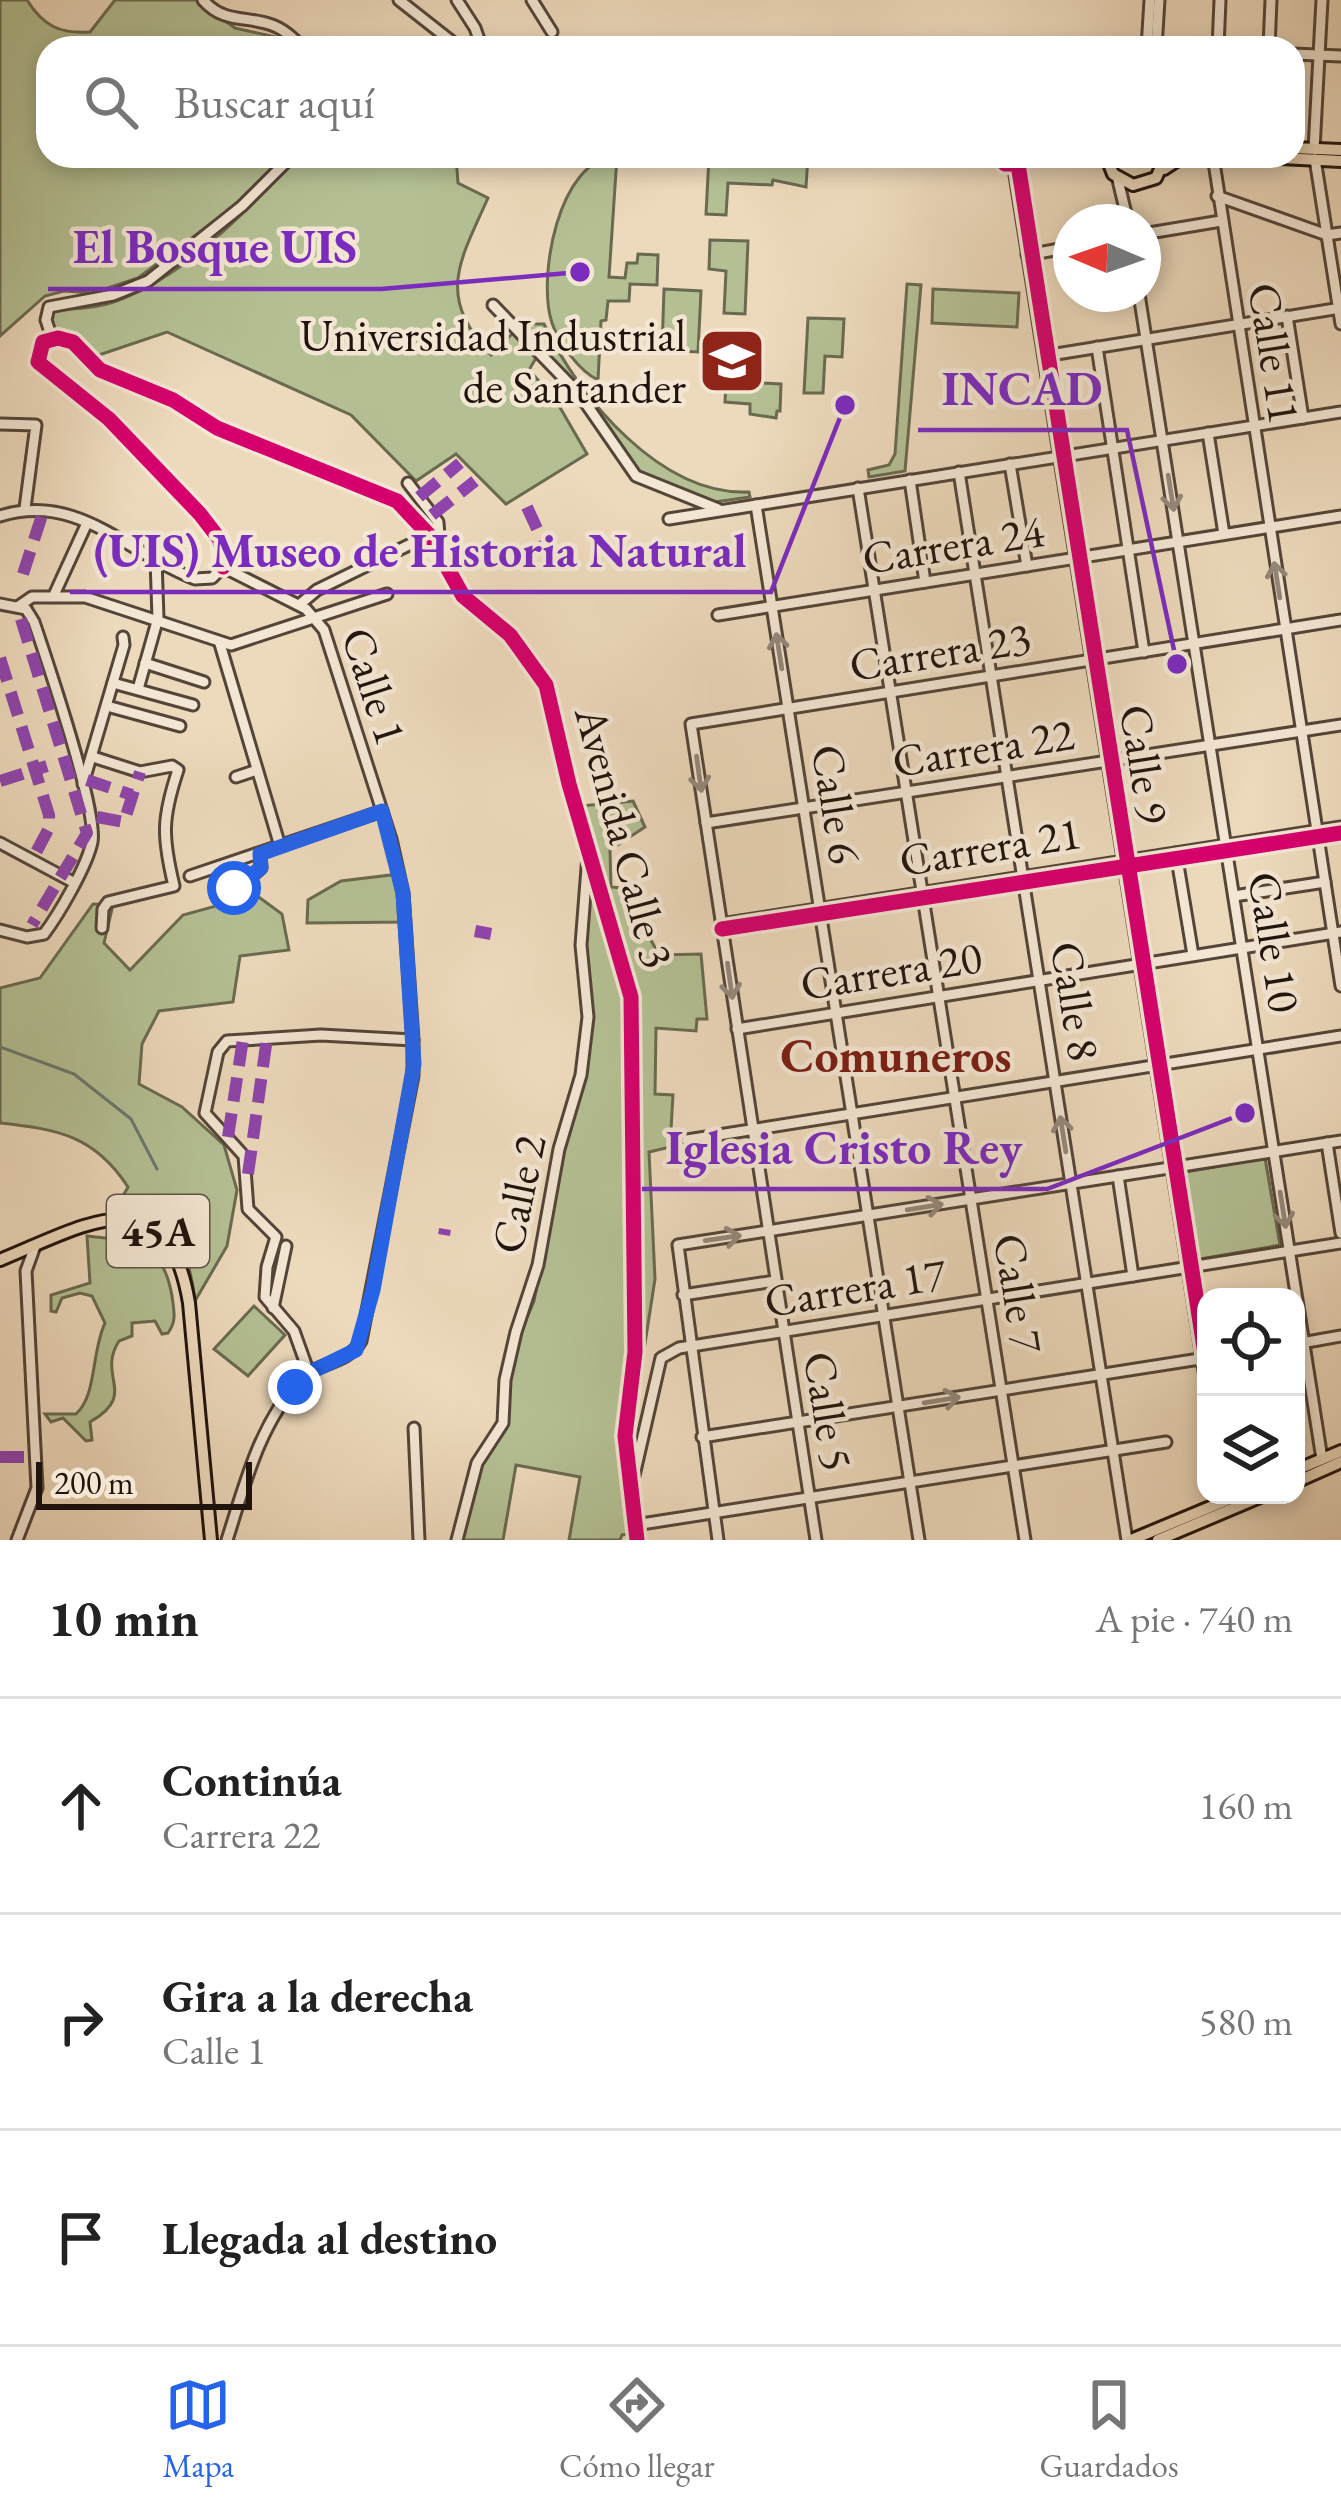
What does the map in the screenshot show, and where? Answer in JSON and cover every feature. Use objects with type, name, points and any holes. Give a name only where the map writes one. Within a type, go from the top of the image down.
[{"type":"main road","points":[[1305,154],[1341,150]]},
{"type":"main road","points":[[1305,151],[1341,161]]},
{"type":"main road","points":[[1108,168],[1118,180],[1141,185],[1166,168]]},
{"type":"main road","name":"45A","points":[[0,1260],[112,1218],[147,1224],[170,1243],[184,1273],[189,1303],[211,1540]]},
{"type":"main road","points":[[1305,1466],[1341,1451]]},
{"type":"main road","points":[[1305,1478],[1341,1462]]},
{"type":"main road","points":[[1129,1540],[1222,1504]]},
{"type":"main road","points":[[1158,1540],[1223,1504]]},
{"type":"street","points":[[203,0],[231,19],[266,23],[289,36]]},
{"type":"street","points":[[399,0],[445,36]]},
{"type":"street","points":[[457,0],[478,36]]},
{"type":"street","points":[[532,0],[552,32]]},
{"type":"street","points":[[1148,36],[1150,0]]},
{"type":"street","points":[[1157,36],[1160,0]]},
{"type":"street","points":[[1218,36],[1220,0]]},
{"type":"street","points":[[1269,36],[1270,0]]},
{"type":"street","points":[[1322,0],[1315,154],[1341,324]]},
{"type":"street","points":[[1305,55],[1341,56]]},
{"type":"street","points":[[0,516],[25,508],[63,512],[195,579],[212,578],[223,567],[220,540],[200,514],[109,419],[38,362],[43,341],[52,338],[46,320],[55,302],[113,295],[148,281],[242,206],[280,168]]},
{"type":"street","name":"Calle 9","points":[[1014,168],[1197,1319]]},
{"type":"street","name":"Calle 11","points":[[1214,168],[1324,882],[1337,933],[1341,986]]},
{"type":"street","points":[[1118,180],[1124,204]]},
{"type":"street","points":[[1217,196],[1327,236],[1341,233]]},
{"type":"street","points":[[1161,231],[1221,221]]},
{"type":"street","points":[[1027,255],[1053,250]]},
{"type":"street","points":[[494,304],[580,395],[640,479],[721,510]]},
{"type":"street","points":[[1044,356],[1340,308]]},
{"type":"street","name":"Calle 10","points":[[1142,312],[1294,1288]]},
{"type":"street","points":[[1287,316],[1304,418]]},
{"type":"street","name":"Avenida Calle 3","points":[[52,338],[73,342],[100,370],[173,400],[217,428],[392,498],[423,526],[464,596],[510,634],[546,685],[631,997],[635,1352],[625,1436],[637,1540]]},
{"type":"street","points":[[1096,347],[1144,652]]},
{"type":"street","points":[[669,519],[1341,412]]},
{"type":"street","points":[[0,424],[36,425],[25,508]]},
{"type":"street","points":[[1208,433],[1224,534]]},
{"type":"street","points":[[1010,464],[1027,566]]},
{"type":"street","name":"Calle 8","points":[[958,472],[1129,1540]]},
{"type":"street","points":[[910,480],[926,582]]},
{"type":"street","points":[[408,484],[437,522],[441,555]]},
{"type":"street","name":"Calle 7","points":[[858,488],[1025,1540]]},
{"type":"street","name":"Calle 6","points":[[756,505],[919,1540]]},
{"type":"street","name":"Carrera 24","points":[[718,615],[1341,516]]},
{"type":"street","points":[[54,595],[87,523]]},
{"type":"street","points":[[299,604],[317,590],[417,542]]},
{"type":"street","points":[[139,715],[145,662],[158,618],[156,559]]},
{"type":"street","name":"Calle 1","points":[[223,567],[299,604],[317,618],[382,811],[403,893],[413,1040],[412,1076],[362,1341],[348,1356],[309,1373],[295,1387],[260,1441],[227,1540]]},
{"type":"street","points":[[18,606],[19,589]]},
{"type":"street","points":[[18,606],[32,596],[85,597],[158,618],[220,644],[235,644],[387,594]]},
{"type":"street","points":[[0,604],[18,606],[34,622],[83,784],[93,834],[89,853],[44,934],[27,937],[0,930]]},
{"type":"street","name":"Carrera 23","points":[[692,724],[1341,620]]},
{"type":"street","points":[[83,784],[123,637]]},
{"type":"street","points":[[220,644],[280,846]]},
{"type":"street","points":[[145,662],[204,682]]},
{"type":"street","points":[[113,683],[193,705]]},
{"type":"street","points":[[107,706],[180,726]]},
{"type":"street","name":"Calle 5","points":[[692,724],[816,1540]]},
{"type":"street","name":"Carrera 22","points":[[706,824],[1341,725]]},
{"type":"street","points":[[93,757],[140,772],[178,768],[163,828],[174,886],[108,902],[102,928]]},
{"type":"street","points":[[236,777],[256,770]]},
{"type":"street","points":[[190,876],[382,811]]},
{"type":"street","name":"Carrera 21","points":[[721,924],[1341,827]]},
{"type":"street","points":[[0,843],[74,882]]},
{"type":"street","name":"Calle 2","points":[[457,1540],[477,1463],[503,1423],[514,1340],[538,1265],[559,1149],[581,1075],[588,1017],[581,945],[589,850]]},
{"type":"street","points":[[1176,853],[1193,955]]},
{"type":"street","points":[[227,898],[261,868],[260,854]]},
{"type":"street","points":[[1234,896],[1324,882]]},
{"type":"street","name":"Carrera 20","points":[[737,1029],[1337,933]]},
{"type":"street","points":[[309,1373],[294,1331],[266,1298],[276,1237],[248,1209],[244,1156],[205,1113],[214,1064],[226,1041],[298,1035],[413,1040]]},
{"type":"street","points":[[687,1140],[1341,1036]]},
{"type":"street","points":[[718,1540],[688,1346],[678,1245],[1341,1141]]},
{"type":"street","points":[[1327,1143],[1341,1233]]},
{"type":"street","points":[[1118,1176],[1133,1276]]},
{"type":"street","name":"Carrera 17","points":[[688,1346],[1341,1243]]},
{"type":"street","points":[[17,1540],[37,1489],[27,1278],[28,1257],[35,1246]]},
{"type":"street","points":[[273,1308],[286,1246]]},
{"type":"street","points":[[0,1260],[19,1265],[27,1278]]},
{"type":"street","points":[[683,1294],[776,1281]]},
{"type":"street","points":[[1305,1342],[1341,1336]]},
{"type":"street","points":[[631,1493],[661,1358],[688,1346]]},
{"type":"street","points":[[702,1437],[1197,1359]]},
{"type":"street","name":"Calle 10","points":[[1305,1369],[1322,1459]]},
{"type":"street","points":[[414,1428],[419,1540]]},
{"type":"street","points":[[634,1525],[1166,1442]]},
{"type":"green space","points":[[0,0],[27,0],[39,16],[61,30],[90,32],[115,0],[197,0],[235,28],[271,36],[36,36],[36,168],[273,168],[227,212],[138,278],[93,293],[64,291],[45,296],[0,336]]},
{"type":"green space","points":[[288,168],[457,168],[458,183],[488,198],[458,279],[463,315],[491,355],[513,333],[536,358],[529,370],[555,399],[587,454],[506,504],[456,454],[416,481],[351,415],[167,332],[93,357],[70,336],[53,332],[49,315],[55,310],[111,303],[145,288],[193,257]]},
{"type":"green space","points":[[590,168],[616,168],[609,277],[625,278],[627,263],[637,263],[638,254],[658,255],[657,285],[630,284],[629,301],[608,301],[606,320],[601,321],[598,380],[565,347],[548,303],[550,251],[567,198]]},
{"type":"green space","points":[[708,168],[807,168],[806,187],[773,180],[772,185],[728,183],[726,215],[706,214]]},
{"type":"green space","points":[[710,240],[748,241],[745,314],[724,313],[726,271],[709,269]]},
{"type":"green space","points":[[907,284],[921,285],[905,471],[869,477],[868,470],[889,465],[895,454]]},
{"type":"green space","points":[[664,289],[701,291],[698,352],[662,350]]},
{"type":"green space","points":[[933,289],[1019,293],[1017,327],[932,323]]},
{"type":"green space","points":[[808,318],[844,319],[842,357],[825,356],[823,393],[804,393]]},
{"type":"green space","points":[[516,324],[544,324],[601,411],[655,460],[685,478],[716,489],[749,492],[750,497],[715,502],[637,473],[586,398]]},
{"type":"green space","points":[[726,381],[781,384],[776,418],[750,414],[750,404],[725,402]]},
{"type":"green space","points":[[633,801],[645,827],[610,850],[611,887],[641,890],[638,916],[659,955],[701,954],[707,1019],[697,1019],[696,1031],[656,1028],[655,1094],[673,1095],[670,1147],[649,1152],[655,1279],[640,1376],[637,998],[580,806]]},
{"type":"green space","points":[[590,865],[621,973],[629,1325],[619,1429],[630,1534],[620,1540],[569,1540],[580,1477],[516,1465],[503,1540],[462,1540],[481,1467],[506,1429],[510,1379],[534,1301],[561,1161],[584,1084],[592,1023],[585,946]]},
{"type":"green space","points":[[399,874],[405,922],[307,923],[308,900],[341,881]]},
{"type":"green space","points":[[256,895],[282,914],[289,950],[240,956],[233,1002],[159,1011],[142,1044],[139,1084],[182,1107],[224,1145],[237,1190],[227,1246],[195,1301],[188,1264],[174,1237],[151,1220],[113,1213],[128,1187],[102,1156],[57,1132],[0,1123],[0,988],[40,978],[93,904],[113,905],[104,943],[130,970],[183,915]]},
{"type":"green space","points":[[1265,1158],[1280,1245],[1195,1260],[1180,1173]]},
{"type":"green space","points":[[87,1236],[133,1243],[154,1254],[167,1278],[174,1316],[168,1333],[162,1334],[155,1321],[132,1323],[132,1336],[119,1341],[112,1365],[115,1394],[104,1412],[90,1422],[92,1440],[86,1441],[63,1418],[51,1422],[45,1414],[76,1414],[91,1385],[105,1323],[92,1296],[80,1293],[62,1298],[56,1312],[51,1311],[51,1295],[90,1283]]},
{"type":"green space","points":[[254,1306],[285,1335],[248,1376],[214,1349]]},
{"type":"waterway","points":[[0,1047],[74,1074],[131,1119],[157,1169]]},
{"type":"marked path","points":[[419,497],[460,463]]},
{"type":"marked path","points":[[432,515],[475,481]]},
{"type":"marked path","points":[[527,507],[543,542]]},
{"type":"marked path","points":[[23,574],[44,509]]},
{"type":"marked path","points":[[21,619],[87,833],[32,925]]},
{"type":"marked path","points":[[0,658],[49,815],[49,828],[32,860]]},
{"type":"marked path","points":[[0,781],[47,766]]},
{"type":"marked path","points":[[97,817],[124,822],[140,772]]},
{"type":"marked path","points":[[87,780],[132,795]]},
{"type":"marked path","points":[[475,931],[491,934]]},
{"type":"marked path","points":[[248,1174],[267,1038]]},
{"type":"marked path","points":[[228,1137],[243,1039]]},
{"type":"marked path","points":[[444,1235],[445,1229]]},
{"type":"marked path","points":[[0,1457],[35,1457]]},
{"type":"cycle path","points":[[1019,168],[1197,1303]]},
{"type":"cycle path","points":[[223,567],[220,540],[200,514],[109,419],[38,362],[43,342],[58,338],[73,342],[100,370],[173,400],[217,428],[397,501],[429,535],[463,596],[510,635],[546,685],[569,784],[631,997],[635,1352],[625,1436],[637,1540]]},
{"type":"cycle path","points":[[722,929],[1341,833]]},
{"type":"place","name":"El Bosque UIS","points":[[580,272]]},
{"type":"place","name":"Universidad Industrial de Santander","points":[[732,361]]},
{"type":"place","name":"(UIS) Museo de Historia Natural","points":[[845,405]]},
{"type":"place","name":"INCAD","points":[[1177,664]]},
{"type":"place","name":"Iglesia Cristo Rey","points":[[1245,1113]]},
{"type":"district","name":"Comuneros","points":[[896,1055]]},
{"type":"route","points":[[234,888],[261,868],[260,854],[382,811],[403,893],[414,1064],[362,1341],[346,1358],[309,1373],[295,1387]]}]
